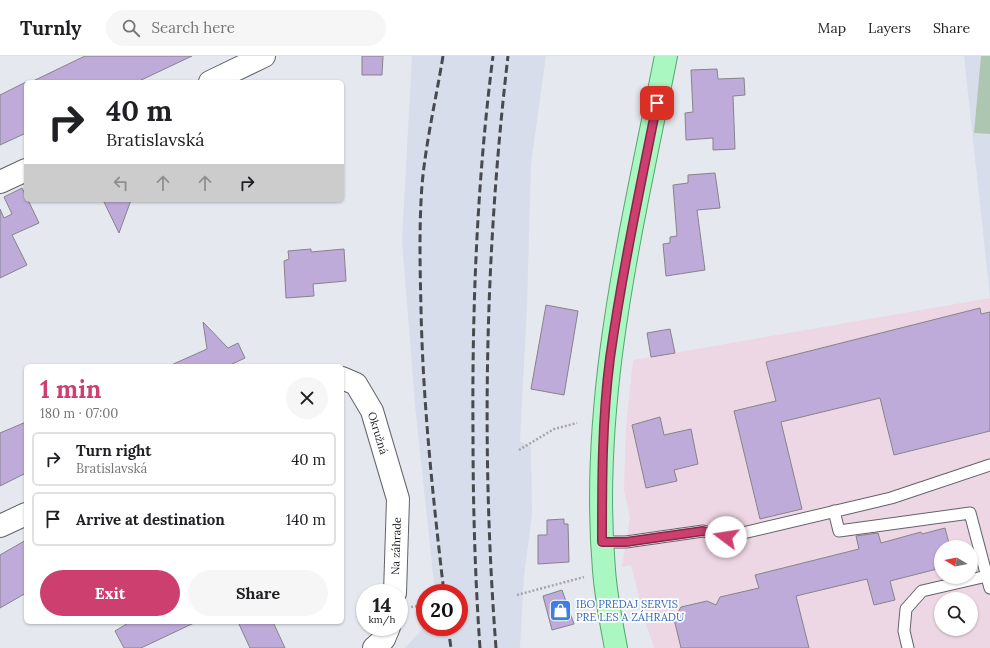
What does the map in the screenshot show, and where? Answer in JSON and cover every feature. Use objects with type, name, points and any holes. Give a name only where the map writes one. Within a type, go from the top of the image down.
[{"type":"main road","points":[[616,648],[604,571],[602,542],[604,429],[610,359],[624,270],[666,56]]},
{"type":"street","points":[[214,80],[264,56]]},
{"type":"street","points":[[0,182],[24,171]]},
{"type":"street","name":"Okružná","points":[[344,379],[356,384],[372,411],[398,499]]},
{"type":"street","name":"Na záhrade","points":[[395,584],[398,499]]},
{"type":"street","points":[[0,526],[24,515]]},
{"type":"street","points":[[374,648],[385,636]]},
{"type":"lane","points":[[602,542],[626,542],[703,531],[726,537],[891,498],[990,465]]},
{"type":"lane","points":[[834,511],[839,531],[970,513],[986,554],[987,576],[990,588]]},
{"type":"lane","points":[[908,648],[904,631],[906,609],[922,591],[987,576]]},
{"type":"path","points":[[519,450],[554,429],[577,424]]},
{"type":"path","points":[[516,595],[604,571]]},
{"type":"shaded area","points":[[412,56],[546,56],[531,164],[527,305],[520,441],[531,447],[532,515],[524,576],[520,648],[405,648],[416,636],[468,636],[468,584],[434,584],[415,405],[402,240]]},
{"type":"shaded area","points":[[964,56],[990,56],[990,298]]},
{"type":"shaded area","points":[[990,298],[990,648],[654,648],[644,618],[631,565],[622,567],[630,518],[624,490],[626,426],[633,360]]},
{"type":"green space","points":[[981,56],[990,56],[990,134],[974,133]]},
{"type":"building","points":[[85,56],[192,56],[141,80],[35,80]]},
{"type":"building","points":[[362,56],[383,56],[382,75],[362,75]]},
{"type":"building","points":[[717,69],[718,79],[744,78],[745,95],[733,96],[735,149],[713,150],[713,138],[686,140],[685,113],[693,112],[691,70]]},
{"type":"building","points":[[24,83],[24,134],[0,145],[0,95]]},
{"type":"building","points":[[715,173],[720,208],[697,210],[705,270],[666,276],[663,244],[670,243],[670,237],[677,236],[673,185],[688,183],[688,175]]},
{"type":"building","points":[[22,188],[24,192],[24,202],[29,202],[39,223],[12,235],[27,265],[0,278],[0,209],[4,218],[12,214],[4,197]]},
{"type":"building","points":[[104,202],[130,202],[119,233]]},
{"type":"building","points":[[311,249],[311,252],[344,249],[346,281],[313,284],[314,296],[286,298],[284,261],[289,259],[288,251]]},
{"type":"building","points":[[546,305],[578,311],[564,395],[531,389]]},
{"type":"building","points":[[980,308],[981,314],[990,312],[990,431],[894,455],[880,398],[781,422],[802,509],[760,519],[734,411],[776,401],[766,362]]},
{"type":"building","points":[[203,322],[228,348],[238,343],[245,358],[232,364],[173,364],[207,349]]},
{"type":"building","points":[[670,329],[675,353],[651,357],[647,333]]},
{"type":"building","points":[[660,417],[664,435],[691,429],[698,464],[674,470],[677,481],[646,488],[632,425]]},
{"type":"building","points":[[24,423],[24,474],[0,486],[0,433]]},
{"type":"building","points":[[564,519],[564,524],[568,524],[569,562],[538,564],[538,535],[547,535],[547,520]]},
{"type":"building","points":[[945,528],[948,540],[934,540],[934,570],[890,581],[895,600],[874,605],[867,579],[796,596],[809,648],[681,648],[674,619],[681,607],[707,601],[716,605],[720,597],[759,588],[755,575],[859,549],[856,536],[878,533],[881,543],[921,532],[922,534]]},
{"type":"building","points":[[24,541],[24,594],[0,608],[0,555]]},
{"type":"building","points":[[562,590],[574,624],[552,630],[543,596]]},
{"type":"building","points":[[127,624],[192,624],[141,648],[124,648],[115,631]]},
{"type":"building","points":[[239,624],[274,624],[285,648],[250,648]]},
{"type":"railway","points":[[443,56],[422,185],[420,247],[422,345],[426,416],[443,584]]},
{"type":"railway","points":[[480,648],[474,514],[473,339],[479,197],[493,56]]},
{"type":"railway","points":[[496,648],[488,500],[488,352],[494,204],[508,56]]},
{"type":"railway","points":[[449,636],[451,648]]},
{"type":"place","name":"IBO PREDAJ SERVIS PRE LES A ZÁHRADU","points":[[561,610]]},
{"type":"route","points":[[657,103],[624,270],[610,359],[604,429],[602,542],[626,542],[703,531],[726,537]]}]
